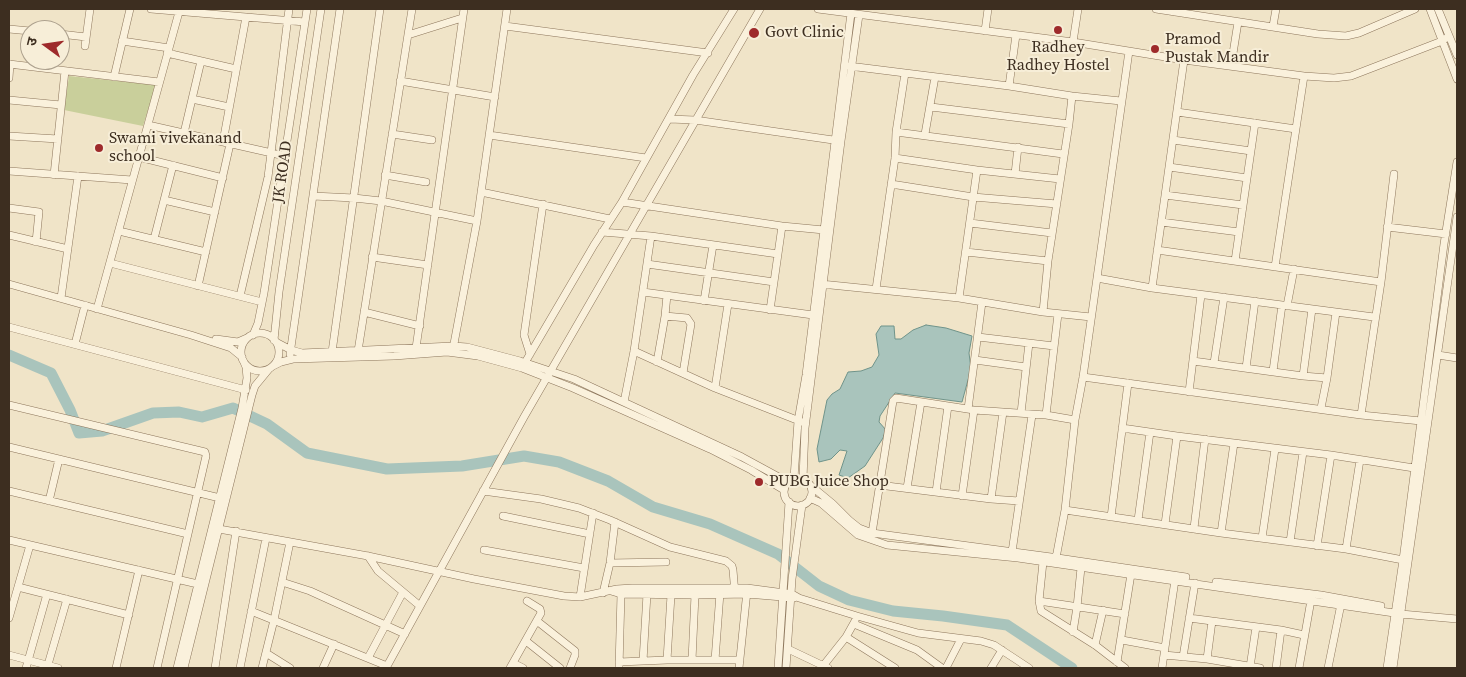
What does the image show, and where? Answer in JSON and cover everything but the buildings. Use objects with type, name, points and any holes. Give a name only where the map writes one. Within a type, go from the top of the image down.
[{"type":"street","points":[[86,46],[90,9]]},
{"type":"street","points":[[114,77],[130,9]]},
{"type":"street","points":[[151,9],[179,12],[219,12],[246,17],[305,22]]},
{"type":"street","points":[[240,296],[268,177],[289,9]]},
{"type":"street","name":"JK ROAD","points":[[251,336],[258,324],[262,302],[307,9]]},
{"type":"street","name":"JK ROAD","points":[[275,341],[279,292],[321,9]]},
{"type":"street","points":[[290,360],[340,9]]},
{"type":"street","points":[[332,352],[380,9]]},
{"type":"street","points":[[358,351],[412,9]]},
{"type":"street","points":[[416,348],[464,9]]},
{"type":"street","points":[[453,349],[477,221],[507,9]]},
{"type":"street","points":[[523,365],[602,232],[622,202],[693,75],[734,9]]},
{"type":"street","points":[[251,611],[386,667],[546,377],[552,371],[628,235],[760,9]]},
{"type":"street","points":[[818,9],[1072,42],[1184,60],[1304,76],[1343,78],[1442,41],[1450,36]]},
{"type":"street","points":[[985,31],[988,9]]},
{"type":"street","points":[[1072,42],[1078,9]]},
{"type":"street","points":[[1156,9],[1200,12],[1238,22],[1318,34],[1346,36],[1359,33],[1402,12],[1415,9]]},
{"type":"street","points":[[1273,26],[1276,9]]},
{"type":"street","points":[[1430,9],[1457,78]]},
{"type":"street","points":[[1438,9],[1457,55]]},
{"type":"street","points":[[97,308],[179,12]]},
{"type":"street","points":[[849,66],[851,13]]},
{"type":"street","points":[[803,479],[802,422],[813,315],[820,284],[824,230],[849,66],[859,15]]},
{"type":"street","points":[[198,286],[223,178],[229,107],[246,17]]},
{"type":"street","points":[[408,35],[462,18]]},
{"type":"street","points":[[1231,66],[1238,22]]},
{"type":"street","points":[[504,26],[708,53]]},
{"type":"street","points":[[70,35],[86,37]]},
{"type":"street","points":[[1009,86],[1016,35]]},
{"type":"street","points":[[122,41],[168,50],[201,61],[236,69]]},
{"type":"street","points":[[1056,558],[1129,51]]},
{"type":"street","points":[[1152,288],[1184,60]]},
{"type":"street","points":[[184,133],[201,61]]},
{"type":"street","points":[[9,78],[10,64]]},
{"type":"street","points":[[849,66],[1121,101]]},
{"type":"street","points":[[62,70],[160,82]]},
{"type":"street","points":[[54,175],[65,71]]},
{"type":"street","points":[[876,289],[905,73]]},
{"type":"street","points":[[1275,267],[1304,76]]},
{"type":"street","points":[[925,134],[935,77]]},
{"type":"street","points":[[400,82],[495,98]]},
{"type":"street","points":[[1043,312],[1048,261],[1072,96]]},
{"type":"street","points":[[192,98],[229,107]]},
{"type":"street","points":[[9,100],[61,105]]},
{"type":"street","points":[[931,107],[1069,124]]},
{"type":"street","points":[[1177,112],[1296,129]]},
{"type":"street","points":[[669,119],[695,120],[838,141]]},
{"type":"street","points":[[1235,261],[1255,123]]},
{"type":"street","points":[[148,125],[284,156]]},
{"type":"street","points":[[896,132],[925,134],[1063,154]]},
{"type":"street","points":[[392,134],[432,140]]},
{"type":"street","points":[[489,135],[646,158]]},
{"type":"street","points":[[9,136],[58,139]]},
{"type":"street","points":[[1173,140],[1251,151]]},
{"type":"street","points":[[802,505],[790,502],[785,497],[784,490],[791,480],[802,422],[838,141]]},
{"type":"street","points":[[1015,174],[1018,148]]},
{"type":"street","points":[[139,157],[223,178]]},
{"type":"street","points":[[895,158],[977,170],[1060,179]]},
{"type":"street","points":[[1393,668],[1414,468],[1457,162]]},
{"type":"street","points":[[154,239],[173,165]]},
{"type":"street","points":[[1169,167],[1247,178]]},
{"type":"street","points":[[959,298],[977,170]]},
{"type":"street","points":[[9,171],[132,180]]},
{"type":"street","points":[[1361,415],[1394,174]]},
{"type":"street","points":[[385,175],[426,182]]},
{"type":"street","points":[[61,298],[78,176]]},
{"type":"street","points":[[891,184],[973,197],[1057,204]]},
{"type":"street","points":[[481,192],[610,219]]},
{"type":"street","points":[[1165,195],[1243,205]]},
{"type":"street","points":[[314,196],[354,198],[381,202],[477,221]]},
{"type":"street","points":[[164,200],[215,212]]},
{"type":"street","points":[[622,202],[782,226],[824,230]]},
{"type":"street","points":[[530,354],[524,335],[544,204]]},
{"type":"street","points":[[9,208],[39,212],[36,242]]},
{"type":"street","points":[[1387,668],[1399,611],[1457,217]]},
{"type":"street","points":[[1161,222],[1239,232]]},
{"type":"street","points":[[970,223],[1052,233]]},
{"type":"street","points":[[770,310],[782,226]]},
{"type":"street","points":[[1387,227],[1446,234]]},
{"type":"street","points":[[119,231],[206,252]]},
{"type":"street","points":[[602,232],[651,236],[778,254]]},
{"type":"street","points":[[9,235],[68,249]]},
{"type":"street","points":[[624,402],[634,351],[651,236]]},
{"type":"street","points":[[704,301],[713,245]]},
{"type":"street","points":[[1157,250],[1380,282]]},
{"type":"street","points":[[966,252],[1048,261]]},
{"type":"street","points":[[372,257],[428,265]]},
{"type":"street","points":[[110,263],[262,302]]},
{"type":"street","points":[[647,264],[774,282]]},
{"type":"street","points":[[1273,372],[1294,269]]},
{"type":"street","points":[[1097,278],[1152,288],[1374,317]]},
{"type":"street","points":[[9,284],[231,348],[251,369],[263,371],[281,362],[290,360],[453,349]]},
{"type":"street","points":[[820,284],[959,298],[1043,312],[1091,317]]},
{"type":"street","points":[[643,292],[813,315]]},
{"type":"street","points":[[1189,392],[1201,294]]},
{"type":"street","points":[[657,362],[665,316],[666,295]]},
{"type":"street","points":[[1214,363],[1224,297]]},
{"type":"street","points":[[1246,368],[1255,301]]},
{"type":"street","points":[[962,496],[982,302]]},
{"type":"street","points":[[716,388],[728,304]]},
{"type":"street","points":[[75,344],[85,305]]},
{"type":"street","points":[[1303,376],[1312,309]]},
{"type":"street","points":[[364,312],[420,326]]},
{"type":"street","points":[[1321,408],[1328,378],[1336,312]]},
{"type":"street","points":[[1046,415],[1058,314]]},
{"type":"street","points":[[665,316],[687,318],[691,324],[683,373]]},
{"type":"street","points":[[9,327],[246,390]]},
{"type":"street","points":[[191,335],[232,342],[242,341],[251,336],[262,334],[291,350],[302,353],[416,348],[453,349],[552,371],[624,402],[791,480],[803,479],[859,528],[872,533],[1321,595],[1418,615],[1457,619]]},
{"type":"street","points":[[246,409],[247,372],[242,359],[242,346],[251,336]]},
{"type":"street","points":[[978,336],[1054,346]]},
{"type":"street","points":[[177,668],[219,528],[246,409],[255,386],[278,357],[279,352],[275,341]]},
{"type":"street","points":[[1021,413],[1030,343]]},
{"type":"street","points":[[634,351],[716,388],[802,422]]},
{"type":"street","points":[[1438,355],[1457,358]]},
{"type":"street","points":[[975,360],[1026,367]]},
{"type":"street","points":[[1193,361],[1328,378]]},
{"type":"street","points":[[523,365],[710,450],[751,470],[784,490]]},
{"type":"street","points":[[1083,377],[1321,408],[1361,415],[1422,420]]},
{"type":"street","points":[[1111,517],[1128,383]]},
{"type":"street","points":[[872,533],[893,401],[899,398],[971,410],[1046,415],[1075,420]]},
{"type":"street","points":[[907,488],[920,402]]},
{"type":"street","points":[[9,406],[205,452],[206,456],[198,493],[157,668]]},
{"type":"street","points":[[936,492],[948,406]]},
{"type":"street","points":[[991,499],[1004,412]]},
{"type":"street","points":[[1012,552],[1032,415]]},
{"type":"street","points":[[1122,428],[1331,455],[1414,468]]},
{"type":"street","points":[[1138,520],[1150,432]]},
{"type":"street","points":[[1165,524],[1177,436]]},
{"type":"street","points":[[1194,528],[1205,439]]},
{"type":"street","points":[[1221,533],[1234,443]]},
{"type":"street","points":[[9,447],[220,498]]},
{"type":"street","points":[[1262,538],[1275,449]]},
{"type":"street","points":[[1290,542],[1303,452]]},
{"type":"street","points":[[1317,546],[1331,455]]},
{"type":"street","points":[[49,501],[59,459]]},
{"type":"street","points":[[1346,549],[1360,460]]},
{"type":"street","points":[[184,668],[220,498],[230,474]]},
{"type":"street","points":[[778,668],[783,595],[788,579],[802,505],[812,494],[810,485]]},
{"type":"street","points":[[879,485],[962,496],[1019,501]]},
{"type":"street","points":[[485,488],[579,508],[616,522],[670,547],[726,561],[732,566],[735,591]]},
{"type":"street","points":[[9,491],[188,534]]},
{"type":"street","points":[[810,498],[821,503],[858,535],[887,545],[977,553],[1399,611]]},
{"type":"street","points":[[786,668],[794,597],[788,579],[790,502]]},
{"type":"street","points":[[1064,510],[1346,549],[1403,560]]},
{"type":"street","points":[[580,597],[593,513]]},
{"type":"street","points":[[503,516],[590,534]]},
{"type":"street","points":[[607,592],[616,522]]},
{"type":"street","points":[[219,528],[513,586],[580,597],[617,589],[632,588],[747,591],[783,595],[918,633],[981,640],[994,645],[1029,668]]},
{"type":"street","points":[[215,668],[236,531]]},
{"type":"street","points":[[240,668],[266,538]]},
{"type":"street","points":[[9,540],[202,585]]},
{"type":"street","points":[[262,668],[290,542]]},
{"type":"street","points":[[9,618],[30,545]]},
{"type":"street","points":[[484,550],[584,568]]},
{"type":"street","points":[[368,556],[378,571],[420,606]]},
{"type":"street","points":[[610,563],[666,562]]},
{"type":"street","points":[[1043,562],[1039,601],[1042,611],[1095,645],[1125,668]]},
{"type":"street","points":[[1073,632],[1080,568]]},
{"type":"street","points":[[116,668],[139,570]]},
{"type":"street","points":[[1117,662],[1131,574]]},
{"type":"street","points":[[1162,668],[1176,580]]},
{"type":"street","points":[[282,582],[310,591],[405,634]]},
{"type":"street","points":[[1183,657],[1195,583]]},
{"type":"street","points":[[18,587],[129,615]]},
{"type":"street","points":[[607,592],[621,594],[695,595],[735,591]]},
{"type":"street","points":[[621,594],[619,665],[667,660],[715,660],[740,664],[747,591]]},
{"type":"street","points":[[368,658],[403,592]]},
{"type":"street","points":[[715,660],[720,593]]},
{"type":"street","points":[[26,668],[47,594]]},
{"type":"street","points":[[643,661],[647,594]]},
{"type":"street","points":[[667,660],[672,595]]},
{"type":"street","points":[[692,660],[695,595]]},
{"type":"street","points":[[48,667],[67,599]]},
{"type":"street","points":[[1299,668],[1312,600]]},
{"type":"street","points":[[523,668],[512,666],[542,611],[526,601]]},
{"type":"street","points":[[1039,601],[1125,614]]},
{"type":"street","points":[[1328,668],[1341,604]]},
{"type":"street","points":[[1095,645],[1103,610]]},
{"type":"street","points":[[788,649],[826,667],[854,624],[857,616]]},
{"type":"street","points":[[1189,618],[1281,630],[1304,635]]},
{"type":"street","points":[[1207,659],[1212,621]]},
{"type":"street","points":[[537,622],[575,651],[570,668]]},
{"type":"street","points":[[854,624],[917,650],[944,668],[961,639]]},
{"type":"street","points":[[1250,667],[1256,627]]},
{"type":"street","points":[[1276,668],[1281,630]]},
{"type":"street","points":[[846,637],[895,668]]},
{"type":"street","points":[[1122,640],[1183,657],[1207,659],[1230,666],[1260,668]]},
{"type":"street","points":[[526,641],[560,668]]},
{"type":"street","points":[[323,668],[334,644]]},
{"type":"street","points":[[991,668],[1002,650]]},
{"type":"street","points":[[266,652],[290,668]]},
{"type":"street","points":[[9,655],[48,667],[58,668]]},
{"type":"green space","points":[[69,76],[156,85],[143,126],[64,110]]},
{"type":"water","points":[[926,325],[946,328],[972,336],[969,353],[971,369],[962,402],[895,393],[880,416],[879,422],[886,430],[883,438],[865,466],[848,478],[839,475],[847,451],[840,450],[831,459],[819,462],[817,449],[827,400],[840,389],[848,372],[861,371],[872,367],[879,355],[876,334],[881,326],[894,326],[895,339],[901,339],[913,330]]},
{"type":"waterway","points":[[9,355],[51,373],[70,410],[79,433],[102,431],[153,413],[179,412],[202,417],[233,408],[267,424],[307,453],[387,469],[462,466],[524,456],[559,462],[608,481],[653,507],[710,524],[778,554],[819,586],[849,600],[893,611],[1007,625],[1072,668]]},
{"type":"place","name":"Radhey Radhey Hostel","points":[[1058,30]]},
{"type":"place","name":"Govt Clinic","points":[[754,33]]},
{"type":"place","name":"Pramod Pustak Mandir","points":[[1155,49]]},
{"type":"place","name":"Swami vivekanand school","points":[[99,148]]},
{"type":"place","name":"PUBG Juice Shop","points":[[759,482]]}]
